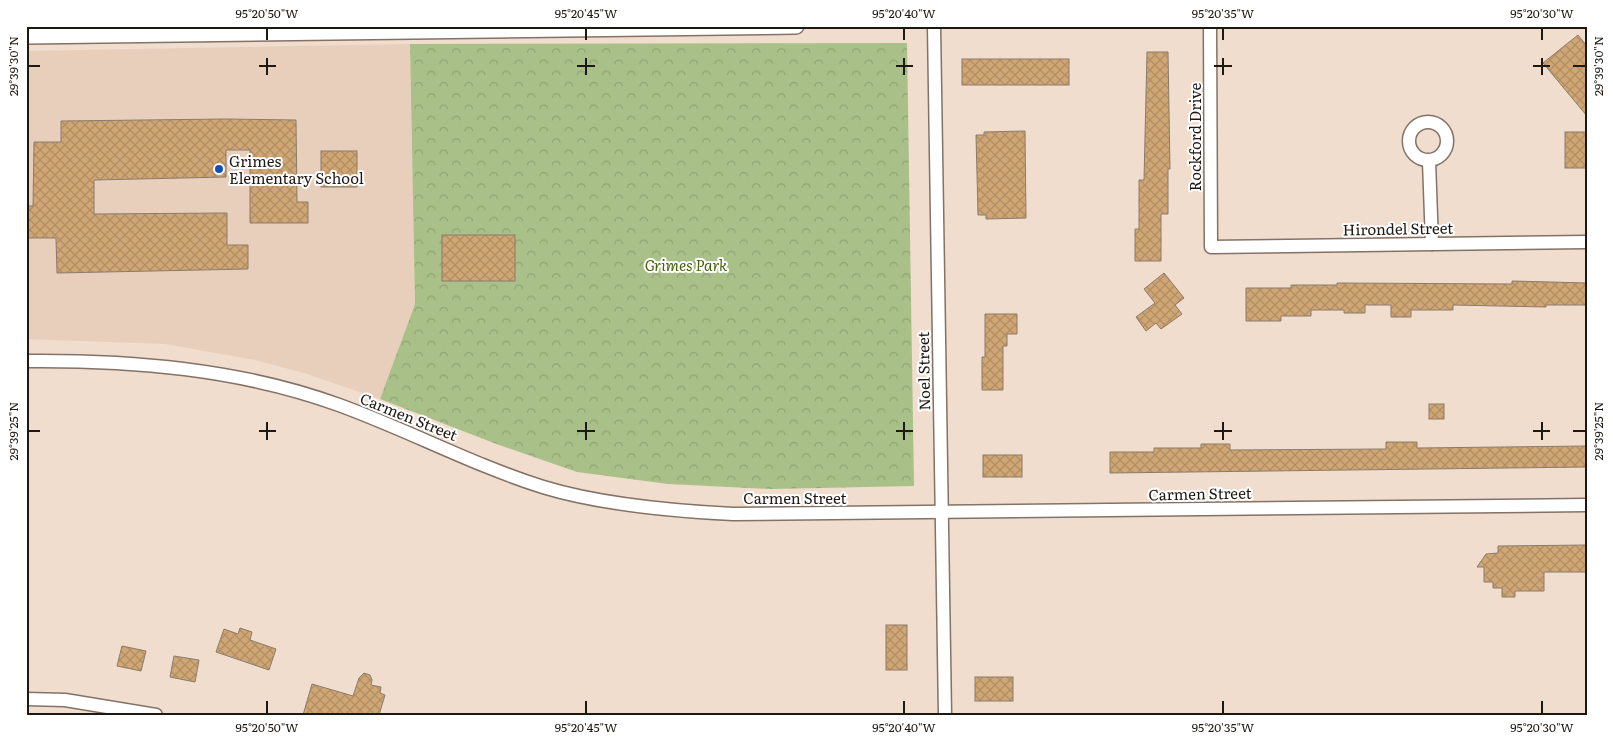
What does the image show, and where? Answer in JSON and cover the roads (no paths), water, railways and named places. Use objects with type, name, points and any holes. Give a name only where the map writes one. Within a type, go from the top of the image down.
[{"type":"street","points":[[26,36],[157,30],[796,26]]},
{"type":"street","name":"Noel Street","points":[[934,26],[945,715]]},
{"type":"street","name":"Rockford Drive","points":[[1210,26],[1210,247]]},
{"type":"street","points":[[1429,161],[1432,244]]},
{"type":"street","name":"Hirondel Street","points":[[1210,247],[1587,242]]},
{"type":"street","name":"Carmen Street","points":[[26,361],[181,368],[284,388],[339,405],[544,487],[675,512],[734,514],[1587,505]]},
{"type":"street","points":[[26,699],[65,700],[156,715]]},
{"type":"place","name":"Grimes Elementary School","points":[[219,169]]},
{"type":"park label","name":"Grimes Park","points":[[686,264]]}]
